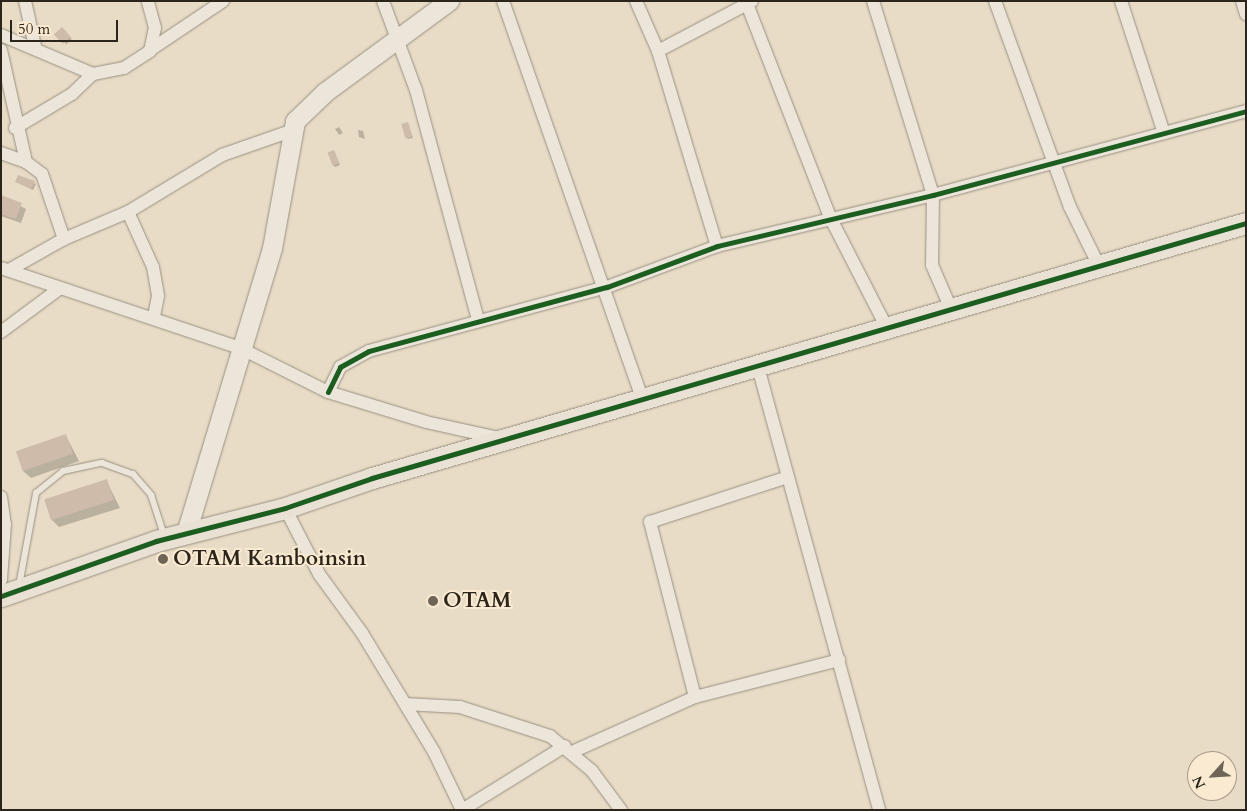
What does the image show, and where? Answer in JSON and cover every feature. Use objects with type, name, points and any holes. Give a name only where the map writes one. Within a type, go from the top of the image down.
[{"type":"main road","points":[[7,588],[165,539],[285,508],[643,400],[1246,223]]},
{"type":"street","points":[[25,1],[35,46]]},
{"type":"street","points":[[148,1],[155,28],[150,51]]},
{"type":"street","points":[[15,128],[72,94],[93,74],[124,68],[223,1]]},
{"type":"street","points":[[383,1],[395,38],[416,90],[478,319]]},
{"type":"street","points":[[186,533],[240,348],[272,248],[291,131],[307,107],[395,38],[449,1]]},
{"type":"street","points":[[503,1],[607,287],[643,400]]},
{"type":"street","points":[[636,1],[658,51],[717,246]]},
{"type":"street","points":[[873,1],[933,194],[932,265],[951,309]]},
{"type":"street","points":[[995,1],[1054,163],[1099,266]]},
{"type":"street","points":[[1121,1],[1164,133]]},
{"type":"street","points":[[1242,1],[1246,14]]},
{"type":"street","points":[[658,51],[750,3],[831,219],[886,328]]},
{"type":"street","points":[[1,35],[35,46],[93,74]]},
{"type":"street","points":[[1,50],[15,128],[26,162]]},
{"type":"street","points":[[328,392],[340,367],[369,351],[478,319],[607,287],[717,246],[933,194],[1246,111]]},
{"type":"street","points":[[5,269],[64,239],[128,212],[222,156],[291,131]]},
{"type":"street","points":[[1,153],[26,162],[42,174],[64,239]]},
{"type":"street","points":[[128,212],[153,267],[158,296],[154,316]]},
{"type":"street","points":[[5,269],[59,289],[154,316],[240,348],[328,392],[426,422],[510,440]]},
{"type":"street","points":[[1,332],[59,289]]},
{"type":"street","points":[[758,367],[879,810]]},
{"type":"street","points":[[695,697],[650,522],[788,477]]},
{"type":"street","points":[[1,497],[6,524],[7,588]]},
{"type":"street","points":[[285,508],[319,574],[362,633],[405,704],[462,810],[568,749],[695,697],[839,660]]},
{"type":"street","points":[[405,704],[460,707],[514,723],[568,749],[621,810]]},
{"type":"lane","points":[[7,588],[36,493],[63,471],[102,463],[134,474],[151,495],[165,539]]},
{"type":"building","points":[[62,27],[71,37],[63,44],[54,34]]},
{"type":"building","points":[[408,122],[412,136],[405,138],[401,124]]},
{"type":"building","points":[[334,150],[339,163],[332,166],[327,153]]},
{"type":"building","points":[[18,175],[35,181],[31,189],[15,182]]},
{"type":"building","points":[[1,195],[22,203],[16,219],[1,214]]},
{"type":"building","points":[[66,434],[73,454],[23,471],[16,451]]},
{"type":"building","points":[[107,479],[114,500],[51,520],[44,499]]},
{"type":"cycle path","points":[[328,392],[340,367],[369,351],[607,287],[717,246],[933,195],[1246,111]]},
{"type":"cycle path","points":[[1,596],[156,541],[285,508],[372,478],[1246,223]]},
{"type":"place","name":"OTAM Kamboinsin","points":[[163,559]]},
{"type":"place","name":"OTAM","points":[[433,601]]}]
